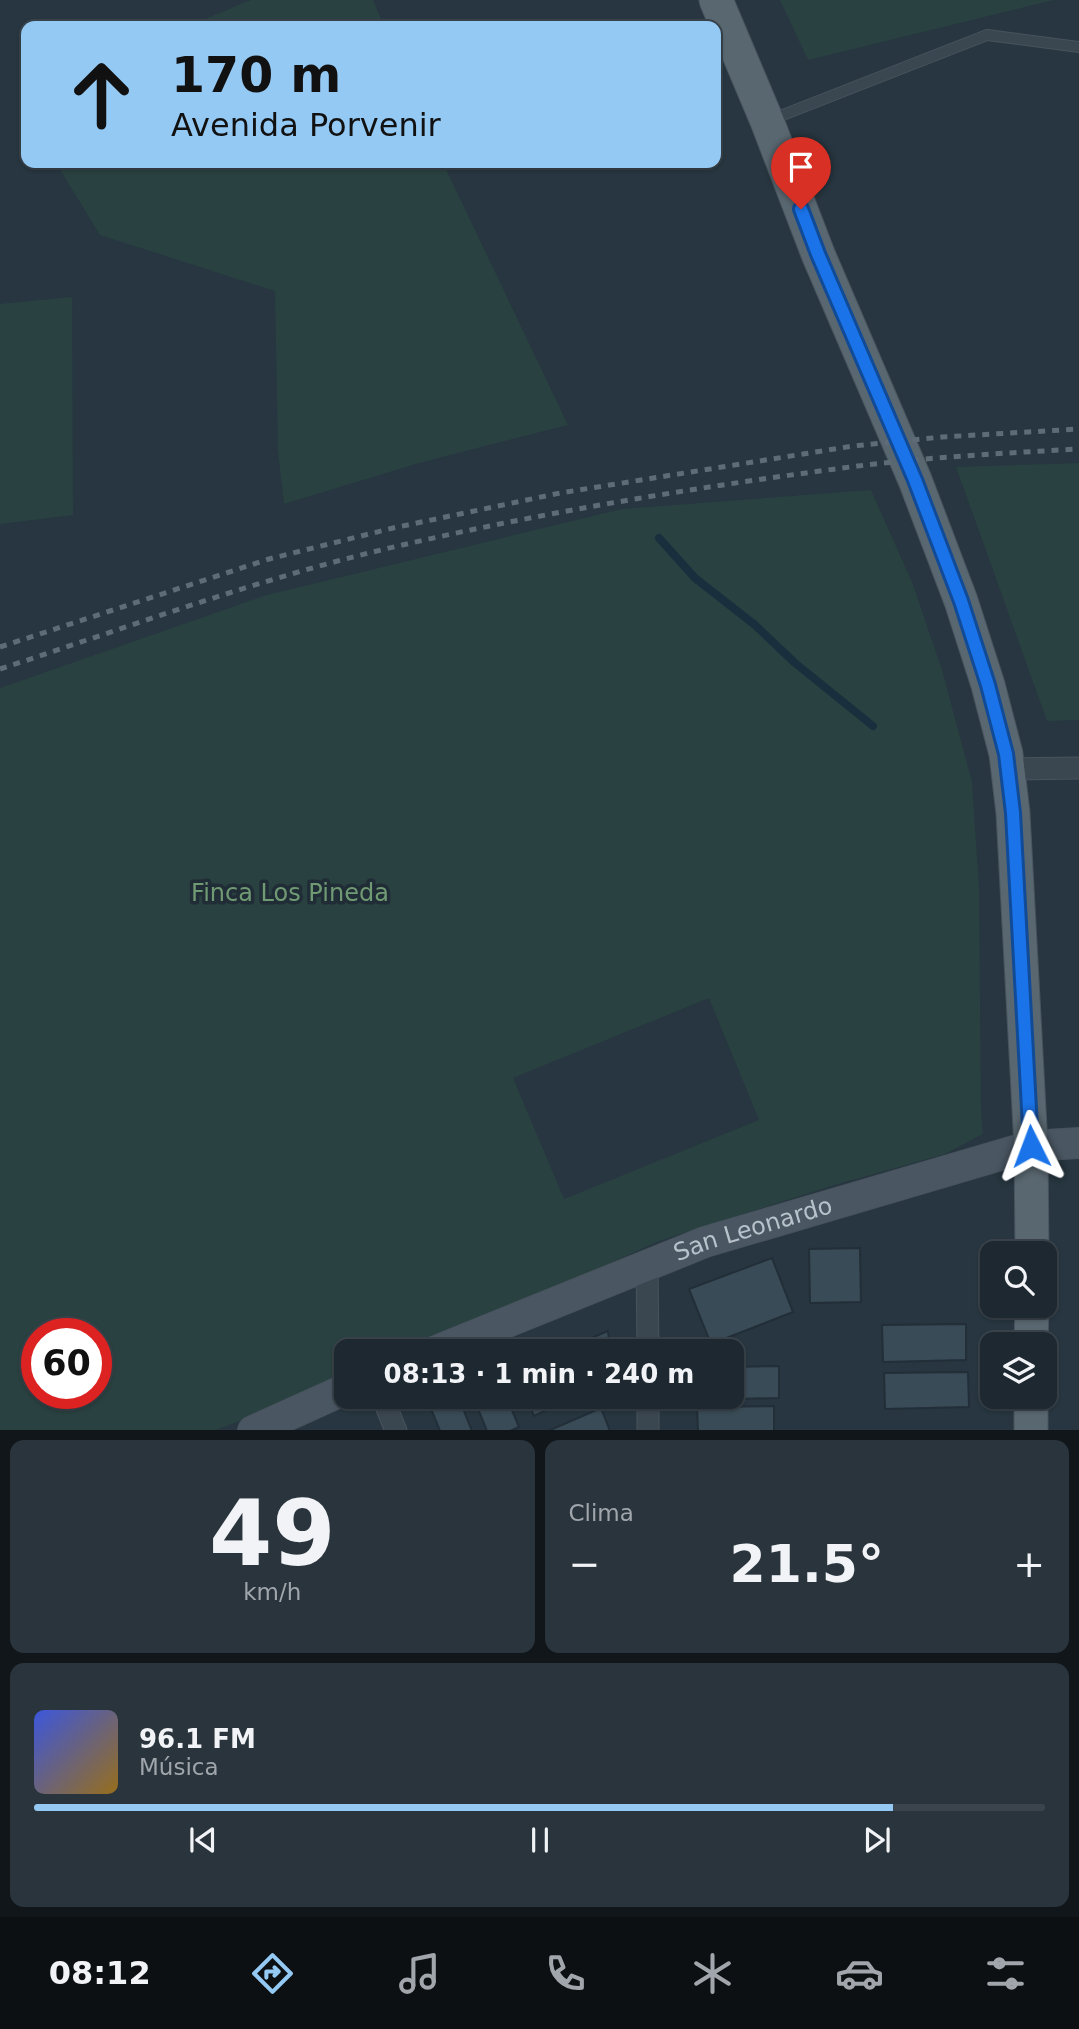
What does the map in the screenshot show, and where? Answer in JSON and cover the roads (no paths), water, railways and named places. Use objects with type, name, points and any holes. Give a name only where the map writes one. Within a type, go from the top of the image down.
[{"type":"main road","points":[[716,0],[767,121],[818,254],[915,480],[961,601],[988,685],[1006,754],[1013,813],[1031,1146],[1032,1241]]},
{"type":"main road","points":[[1031,1409],[1031,1430]]},
{"type":"street","points":[[1007,769],[1079,768]]},
{"type":"street","name":"San Leonardo","points":[[465,1339],[705,1242],[1031,1146],[1079,1143]]},
{"type":"street","points":[[647,1265],[648,1339]]},
{"type":"street","points":[[253,1430],[334,1394]]},
{"type":"street","points":[[387,1409],[396,1430]]},
{"type":"street","points":[[648,1409],[648,1430]]},
{"type":"lane","points":[[767,121],[987,35],[1079,47]]},
{"type":"waterway","points":[[659,538],[695,578],[755,625],[795,663],[873,726]]},
{"type":"railway","points":[[0,647],[269,559],[393,528],[560,493],[853,446],[942,437],[1079,429]]},
{"type":"railway","points":[[0,669],[297,572],[398,546],[512,522],[685,491],[858,466],[1079,449]]},
{"type":"park label","name":"Finca Los Pineda","points":[[290,893]]}]
